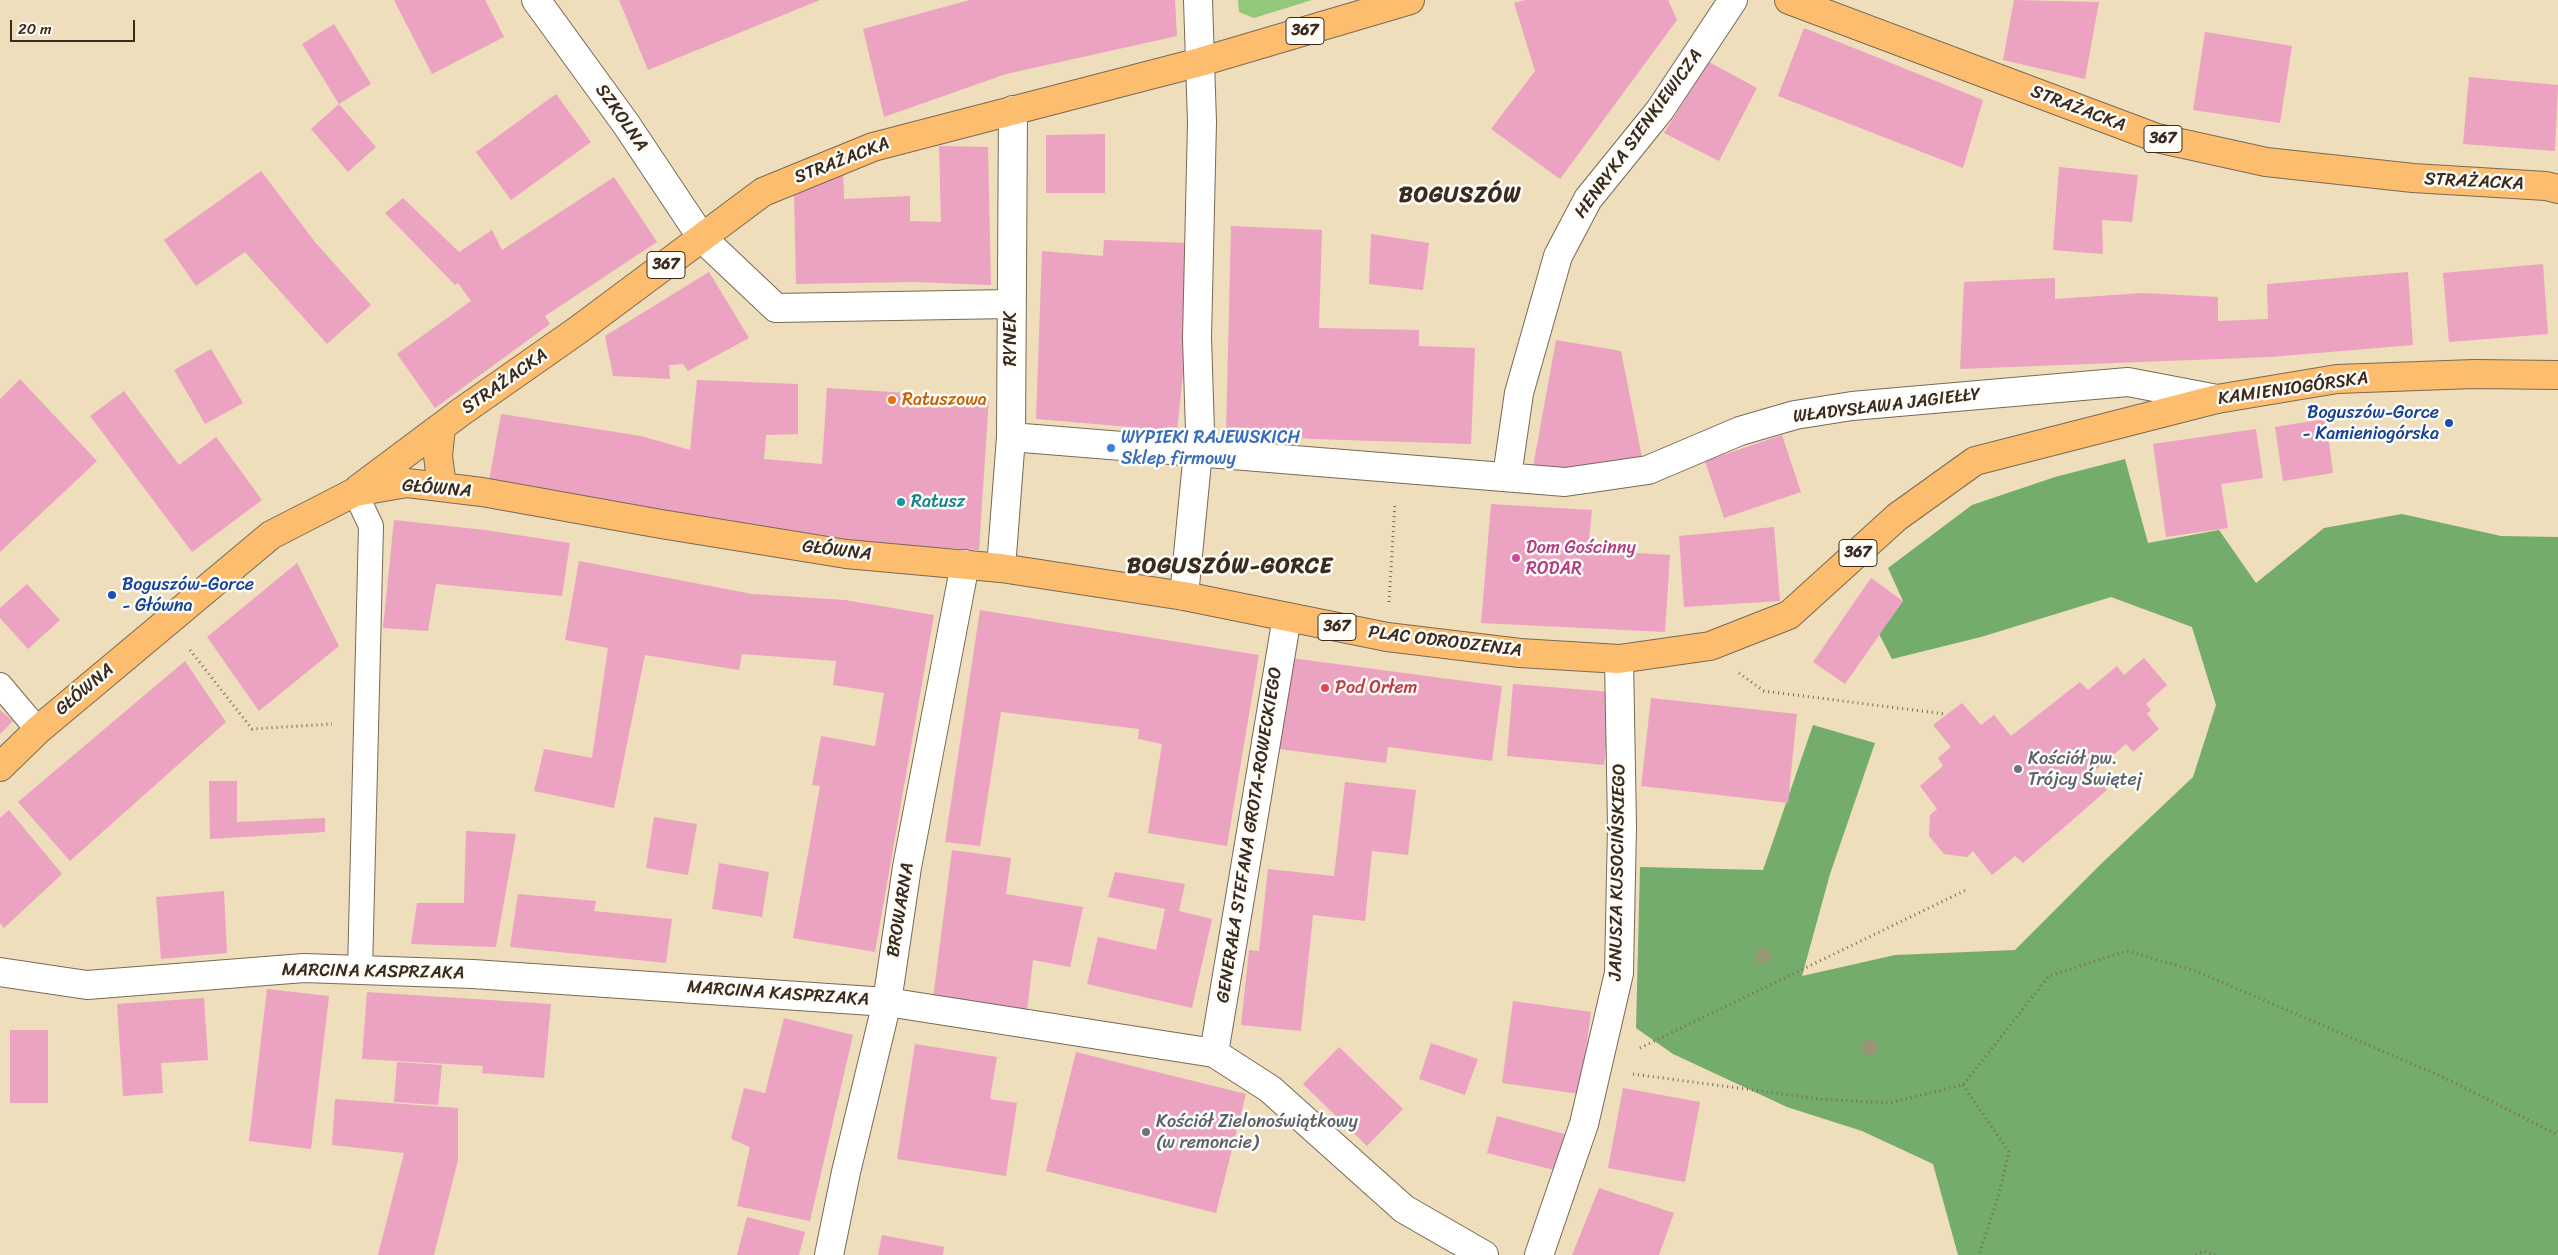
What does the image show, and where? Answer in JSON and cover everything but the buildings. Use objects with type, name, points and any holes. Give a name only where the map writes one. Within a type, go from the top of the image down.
[{"type":"main road","name":"STRAŻACKA","points":[[355,492],[762,192],[873,147],[1200,62],[1410,0]]},
{"type":"main road","name":"STRAŻACKA","points":[[1788,0],[2157,138],[2266,162],[2413,178],[2546,186],[2558,190]]},
{"type":"main road","name":"KAMIENIOGÓRSKA","points":[[1619,659],[1710,646],[1789,615],[1897,517],[1975,461],[2217,399],[2337,379],[2474,374],[2558,375]]},
{"type":"main road","points":[[441,427],[438,456],[442,487]]},
{"type":"main road","name":"GŁÓWNA","points":[[0,766],[38,730],[272,535],[355,492],[407,483],[442,487],[846,554],[965,564]]},
{"type":"main road","name":"PLAC ODRODZENIA","points":[[965,564],[1184,596],[1387,637],[1520,652],[1619,659]]},
{"type":"street","name":"SZKOLNA","points":[[536,0],[626,124],[702,238],[776,308],[1011,304]]},
{"type":"street","points":[[1184,596],[1199,442],[1197,338],[1202,122],[1198,0]]},
{"type":"street","name":"HENRYKA SIENKIEWICZA","points":[[1507,476],[1520,393],[1558,256],[1588,199],[1660,110],[1733,0]]},
{"type":"street","name":"RYNEK","points":[[1001,568],[1011,437],[1013,110]]},
{"type":"street","name":"WŁADYSŁAWA JAGIEŁŁY","points":[[1011,437],[1199,442],[1565,482],[1648,470],[1740,431],[1795,415],[1852,406],[2128,382],[2217,399]]},
{"type":"street","name":"BROWARNA","points":[[829,1255],[846,1172],[887,1002],[906,867],[965,564]]},
{"type":"street","name":"GENERAŁA STEFANA GROTA-ROWECKIEGO","points":[[1214,1053],[1286,617]]},
{"type":"street","name":"JANUSZA KUSOCIŃSKIEGO","points":[[1539,1255],[1584,1124],[1619,973],[1622,826],[1619,659]]},
{"type":"street","name":"MARCINA KASPRZAKA","points":[[0,972],[87,985],[304,968],[473,974],[887,1002],[1214,1053],[1270,1089],[1404,1209],[1484,1255]]},
{"type":"lane","points":[[355,492],[371,526],[368,722],[360,971]]},
{"type":"lane","points":[[0,685],[38,730]]},
{"type":"path","name":"PLAC ODRODZENIA","points":[[1388,606],[1396,494]]},
{"type":"path","points":[[189,648],[252,729],[368,722]]},
{"type":"path","points":[[1764,691],[1946,714]]},
{"type":"path","points":[[1596,1069],[1966,890]]},
{"type":"path","points":[[1596,1069],[1820,1099],[1889,1103],[1963,1085],[2049,976],[2127,951],[2205,975],[2445,1078],[2558,1135]]},
{"type":"path","points":[[1963,1085],[2009,1152],[1999,1194],[1979,1255]]},
{"type":"path","points":[[2196,1255],[2204,1252],[2215,1255]]},
{"type":"green space","points":[[1238,0],[1312,0],[1254,18],[1239,12]]},
{"type":"green space","points":[[2125,459],[2148,543],[2219,530],[2256,583],[2324,528],[2402,514],[2501,536],[2558,537],[2558,1255],[1958,1255],[1933,1164],[1862,1131],[1787,1107],[1673,1054],[1636,1028],[1640,867],[1763,870],[1813,725],[1875,743],[1830,874],[1802,976],[1895,955],[2015,950],[2102,863],[2193,777],[2216,705],[2192,627],[2111,597],[1981,637],[1892,659],[1879,634],[1903,601],[1888,568],[1972,505],[2055,477]]},
{"type":"place","name":"Ratuszowa","points":[[892,400]]},
{"type":"place","name":"Boguszów-Gorce - Kamieniogórska","points":[[2449,423]]},
{"type":"place","name":"WYPIEKI RAJEWSKICH Sklep firmowy","points":[[1111,448]]},
{"type":"place","name":"Ratusz","points":[[901,502]]},
{"type":"place","name":"Dom Gościnny RODAR","points":[[1516,558]]},
{"type":"place","name":"Boguszów-Gorce - Główna","points":[[112,595]]},
{"type":"place","name":"Pod Orłem","points":[[1325,688]]},
{"type":"place","name":"Kościół pw. Trójcy Świętej","points":[[2018,769]]},
{"type":"place","name":"Kościół Zielonoświątkowy (w remoncie)","points":[[1146,1132]]},
{"type":"district","name":"BOGUSZÓW","points":[[1460,196]]},
{"type":"district","name":"BOGUSZÓW-GORCE","points":[[1230,567]]}]
